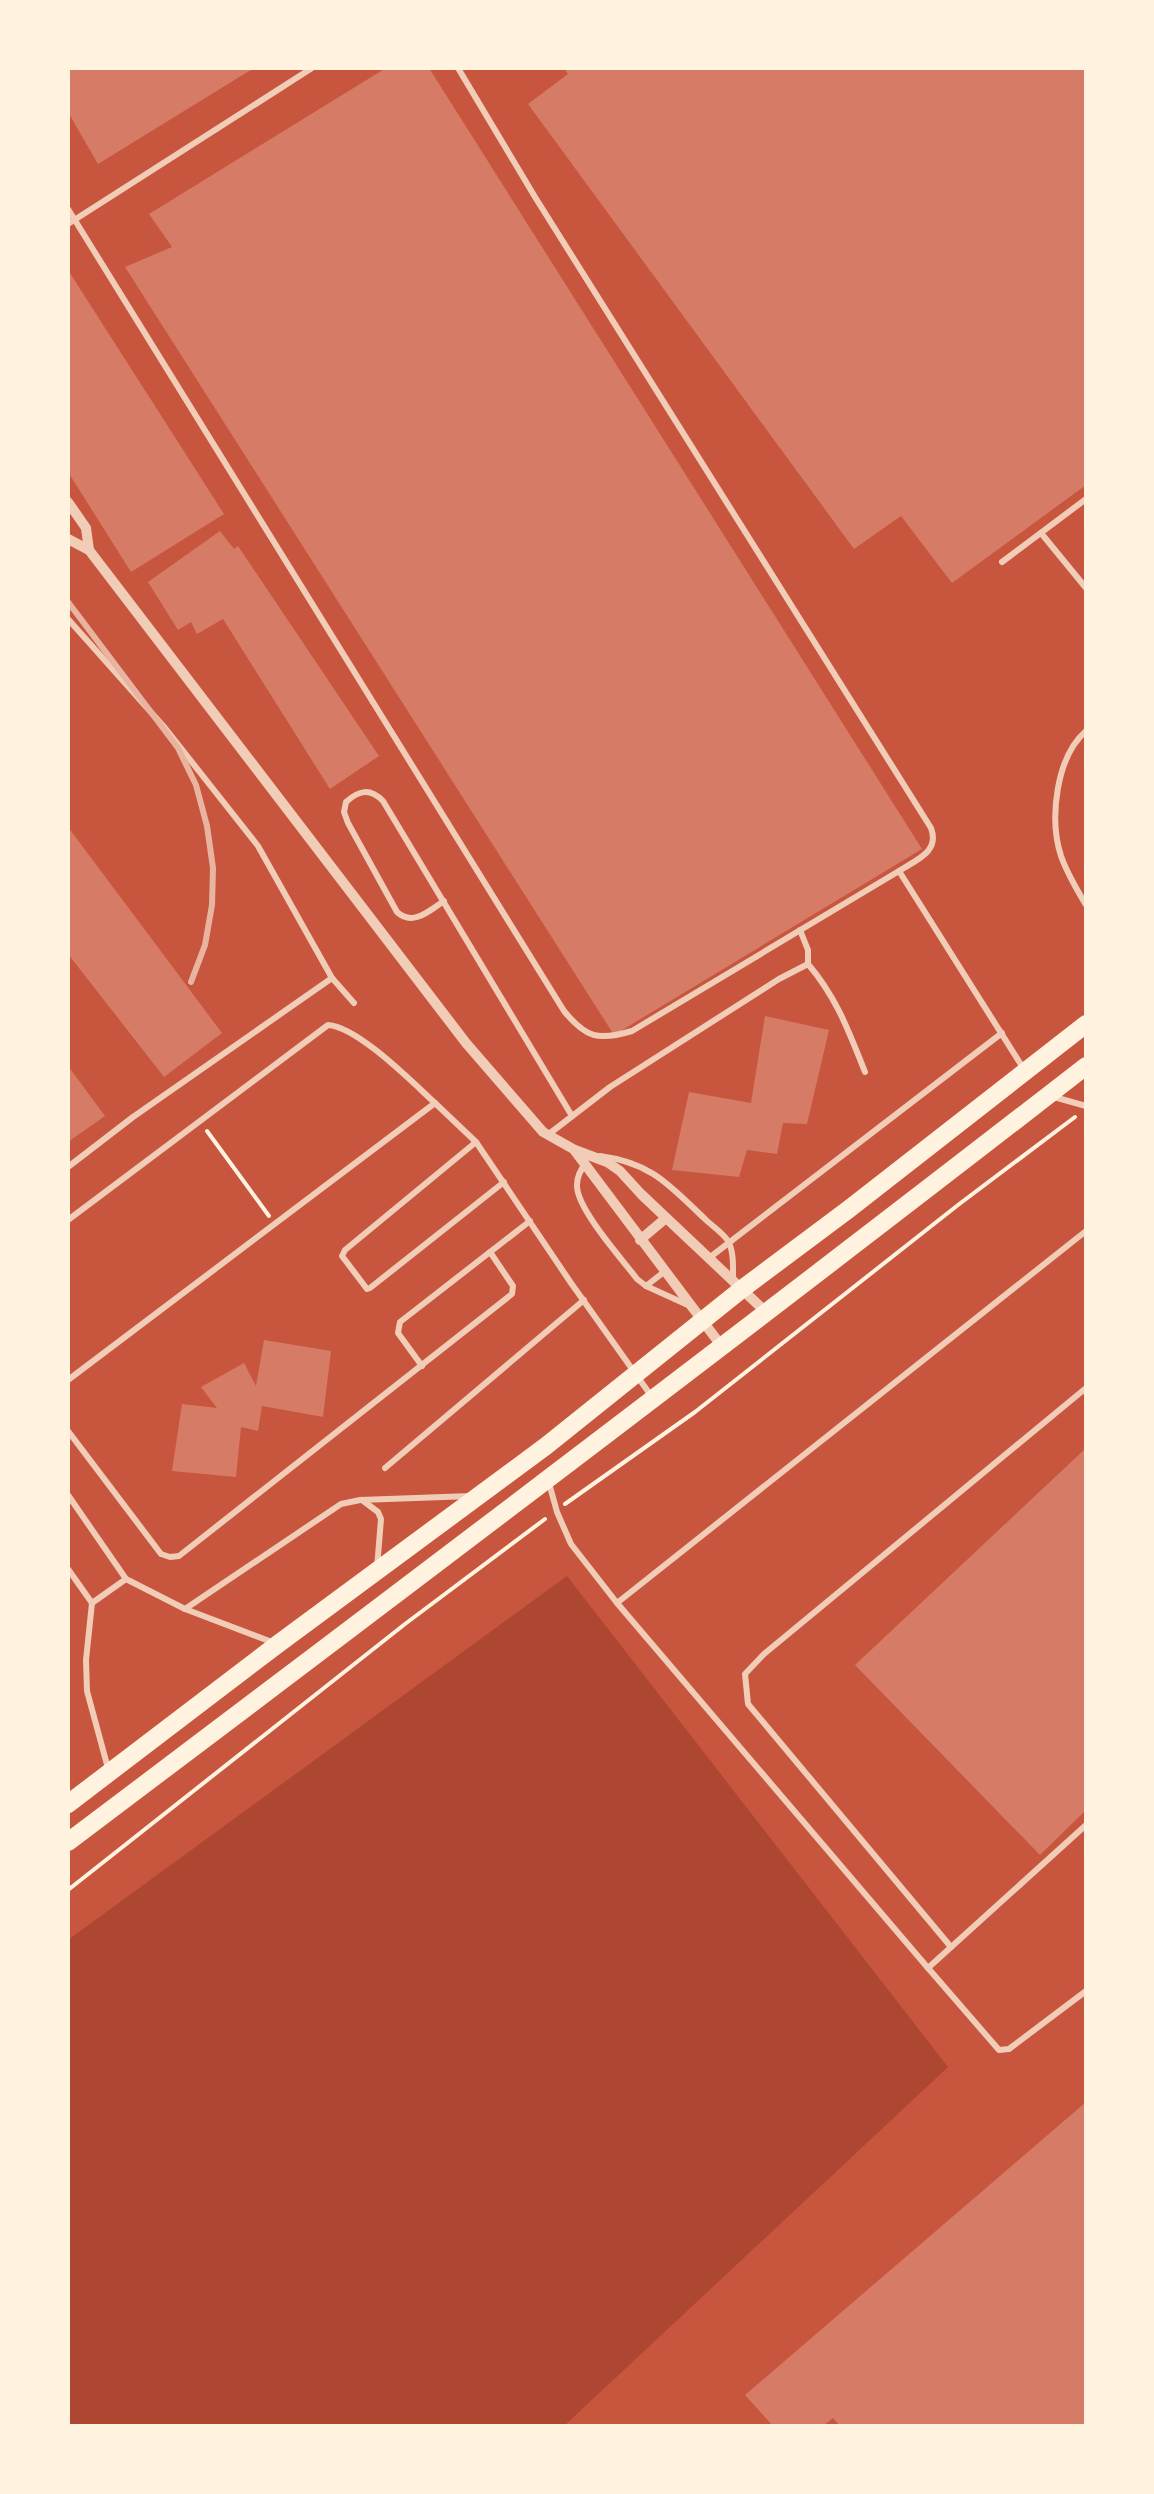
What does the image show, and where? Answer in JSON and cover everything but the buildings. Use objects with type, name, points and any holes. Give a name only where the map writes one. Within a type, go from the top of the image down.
[{"type":"main road","points":[[68,1804],[546,1446],[636,1373],[696,1314],[1086,1024]]},
{"type":"main road","points":[[68,1842],[723,1348],[1086,1066]]},
{"type":"street","points":[[68,502],[86,528],[89,550]]},
{"type":"street","points":[[68,539],[89,550],[466,1043],[529,1117],[548,1135],[589,1160],[620,1171],[766,1313]]},
{"type":"street","points":[[589,1160],[640,1240],[723,1348]]},
{"type":"street","points":[[640,1240],[666,1218]]},
{"type":"lane","points":[[71,222],[312,68]]},
{"type":"lane","points":[[68,209],[71,222],[575,1025],[592,1036],[610,1038],[632,1032],[924,856],[933,846],[934,838],[458,68]]},
{"type":"lane","points":[[1002,562],[1086,500]]},
{"type":"lane","points":[[1041,532],[1086,588]]},
{"type":"lane","points":[[68,619],[165,728],[258,846],[332,978],[354,1003]]},
{"type":"lane","points":[[1086,731],[1067,755],[1056,820],[1062,860],[1086,905]]},
{"type":"lane","points":[[444,901],[419,917],[403,918],[348,823],[346,802],[354,794],[375,793],[384,800],[572,1116]]},
{"type":"lane","points":[[899,871],[1026,1072]]},
{"type":"lane","points":[[800,930],[808,950],[808,964],[838,1007],[865,1072]]},
{"type":"lane","points":[[548,1135],[610,1086],[808,964]]},
{"type":"lane","points":[[68,1167],[332,978]]},
{"type":"lane","points":[[68,1220],[328,1025],[335,1025],[363,1041],[476,1142],[653,1398]]},
{"type":"lane","points":[[709,1258],[1002,1033]]},
{"type":"lane","points":[[1048,1096],[1086,1107]]},
{"type":"lane","points":[[68,1380],[435,1103]]},
{"type":"lane","points":[[476,1142],[345,1250],[345,1262],[369,1289],[504,1182]]},
{"type":"lane","points":[[696,1314],[637,1279],[582,1205],[576,1186],[589,1160],[624,1159],[644,1166],[667,1182],[729,1242],[737,1285]]},
{"type":"lane","points":[[422,1366],[400,1337],[398,1326],[530,1220]]},
{"type":"lane","points":[[617,1603],[1086,1231]]},
{"type":"lane","points":[[68,1431],[158,1550],[175,1557],[514,1292],[514,1286],[490,1252]]},
{"type":"lane","points":[[646,1286],[664,1272]]},
{"type":"lane","points":[[385,1468],[584,1300]]},
{"type":"lane","points":[[951,1947],[748,1704],[745,1674],[764,1654],[1086,1388]]},
{"type":"lane","points":[[548,1481],[571,1544],[617,1603],[997,2050],[1009,2049],[1086,1992]]},
{"type":"lane","points":[[68,1495],[126,1578],[185,1609],[278,1644]]},
{"type":"lane","points":[[185,1609],[341,1504],[476,1496]]},
{"type":"lane","points":[[360,1500],[378,1512],[381,1520],[376,1571]]},
{"type":"lane","points":[[68,1569],[92,1604],[86,1660],[88,1691],[109,1772]]},
{"type":"lane","points":[[92,1604],[126,1578]]},
{"type":"lane","points":[[928,1968],[1086,1824]]},
{"type":"path","points":[[68,1890],[406,1624],[694,1412],[1086,1107]]},
{"type":"path","points":[[200,1121],[275,1224]]},
{"type":"shaded area","points":[[567,1576],[948,2067],[564,2426],[68,2426],[68,1940]]},
{"type":"railway","points":[[68,602],[178,748],[196,785],[213,868],[205,945],[191,982]]}]
